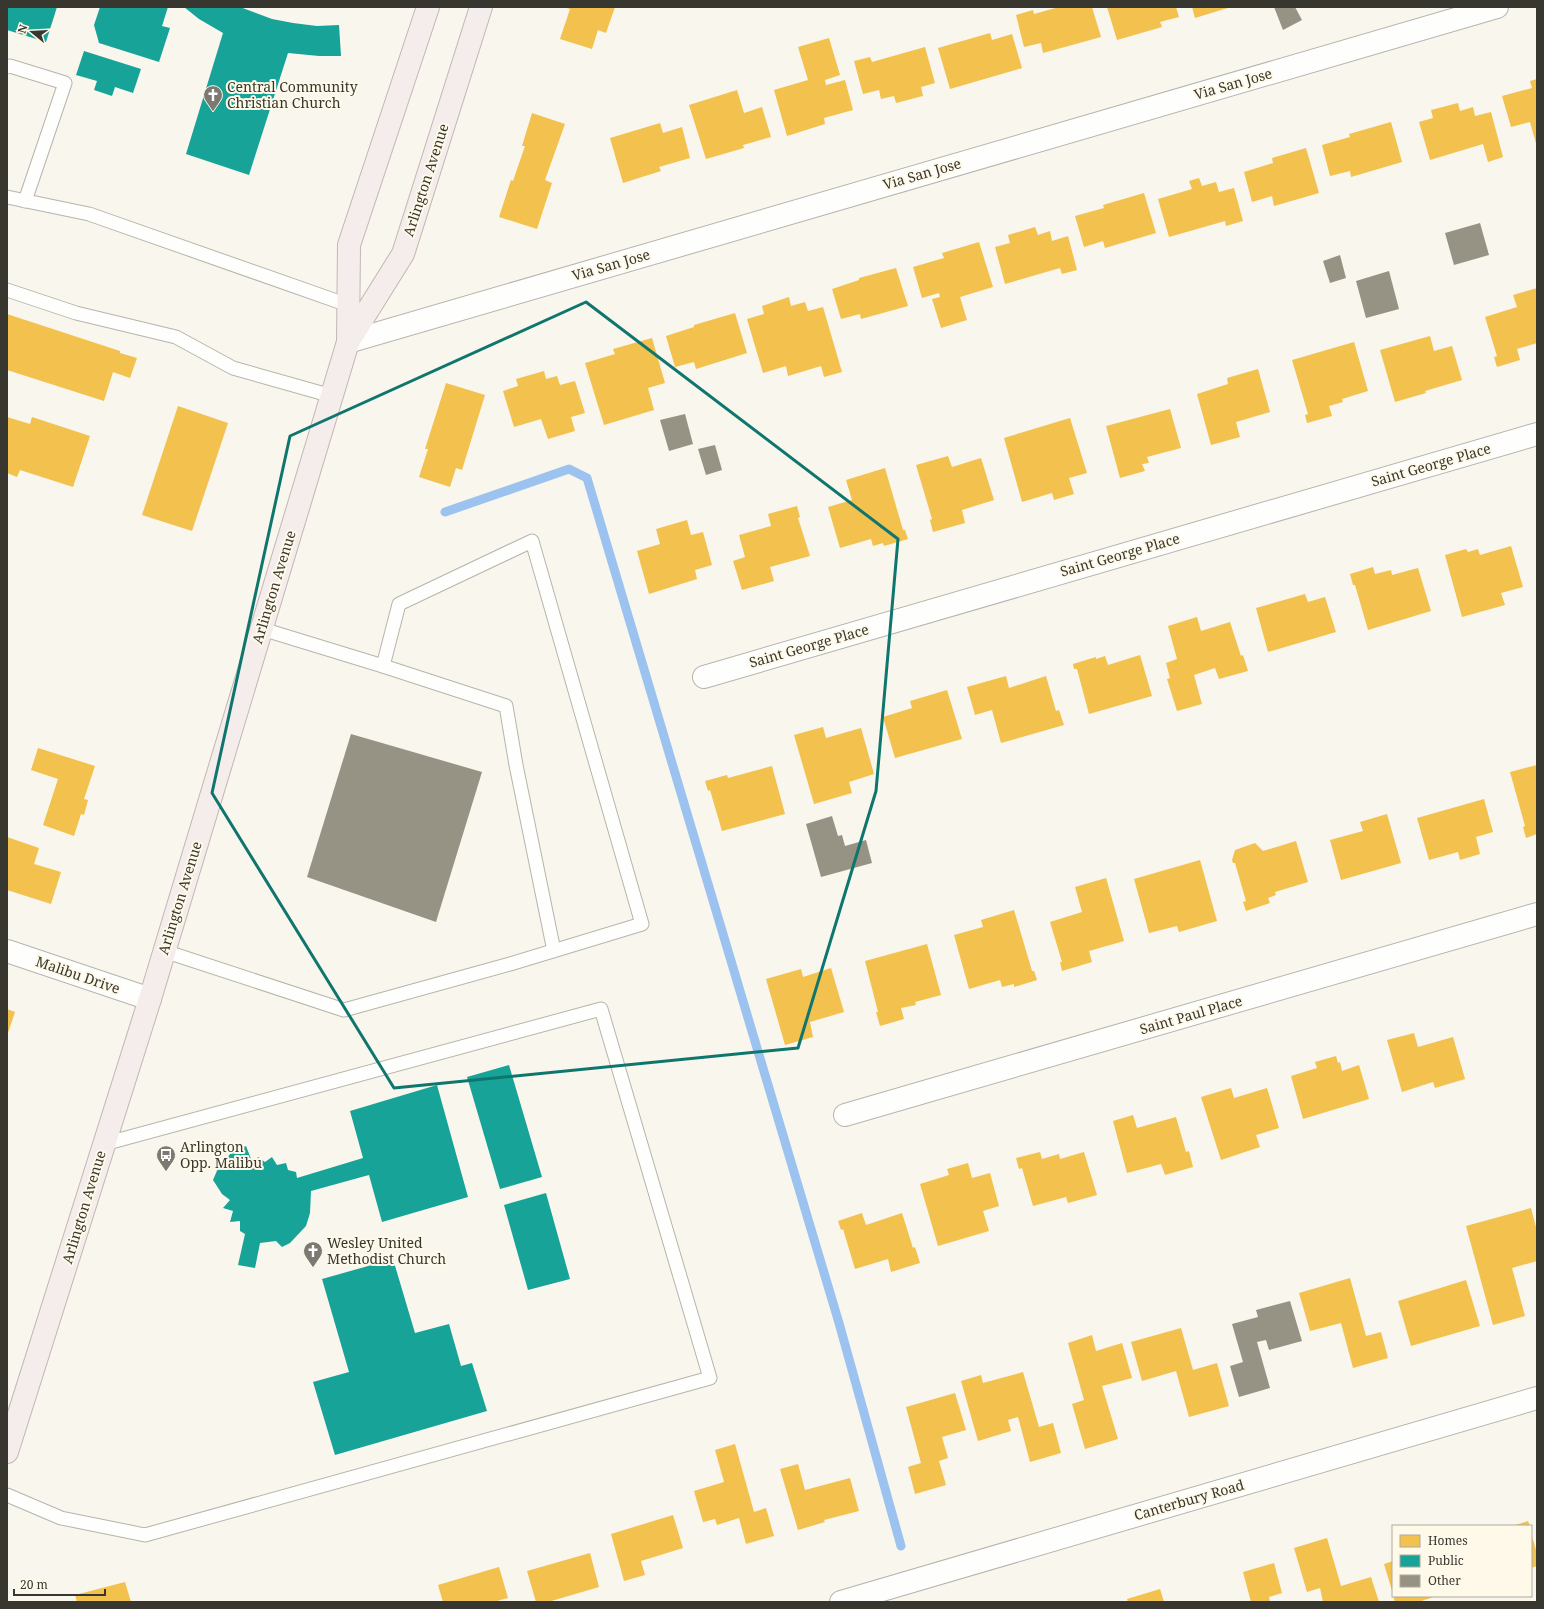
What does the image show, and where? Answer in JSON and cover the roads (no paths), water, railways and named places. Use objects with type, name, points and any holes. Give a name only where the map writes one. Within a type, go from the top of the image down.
[{"type":"main road","name":"Arlington Avenue","points":[[348,342],[349,245],[428,7]]},
{"type":"main road","name":"Arlington Avenue","points":[[7,1452],[150,999],[348,342],[403,254],[481,7]]},
{"type":"street","name":"Via San Jose","points":[[348,342],[1497,7]]},
{"type":"street","name":"Saint George Place","points":[[704,677],[1537,434]]},
{"type":"street","name":"Saint Paul Place","points":[[845,1115],[1537,914]]},
{"type":"street","name":"Malibu Drive","points":[[7,951],[150,999]]},
{"type":"street","name":"Canterbury Road","points":[[841,1602],[1537,1398]]},
{"type":"lane","points":[[7,67],[10,66],[66,83],[26,201]]},
{"type":"lane","points":[[7,197],[89,214],[348,305]]},
{"type":"lane","points":[[7,290],[76,313],[176,337],[233,368],[332,396]]},
{"type":"lane","points":[[164,952],[344,1010],[554,951],[642,924],[532,541],[399,604],[383,666]]},
{"type":"lane","points":[[262,629],[506,706],[516,765],[554,951]]},
{"type":"lane","points":[[7,1495],[61,1518],[144,1536],[710,1378],[601,1009],[104,1144]]},
{"type":"waterway","points":[[445,512],[569,469],[587,478],[839,1323],[901,1546]]},
{"type":"place","name":"Central Community Christian Church","points":[[213,112]]},
{"type":"place","name":"Arlington Opp. Malibu","points":[[166,1172]]},
{"type":"place","name":"Wesley United Methodist Church","points":[[313,1268]]}]
